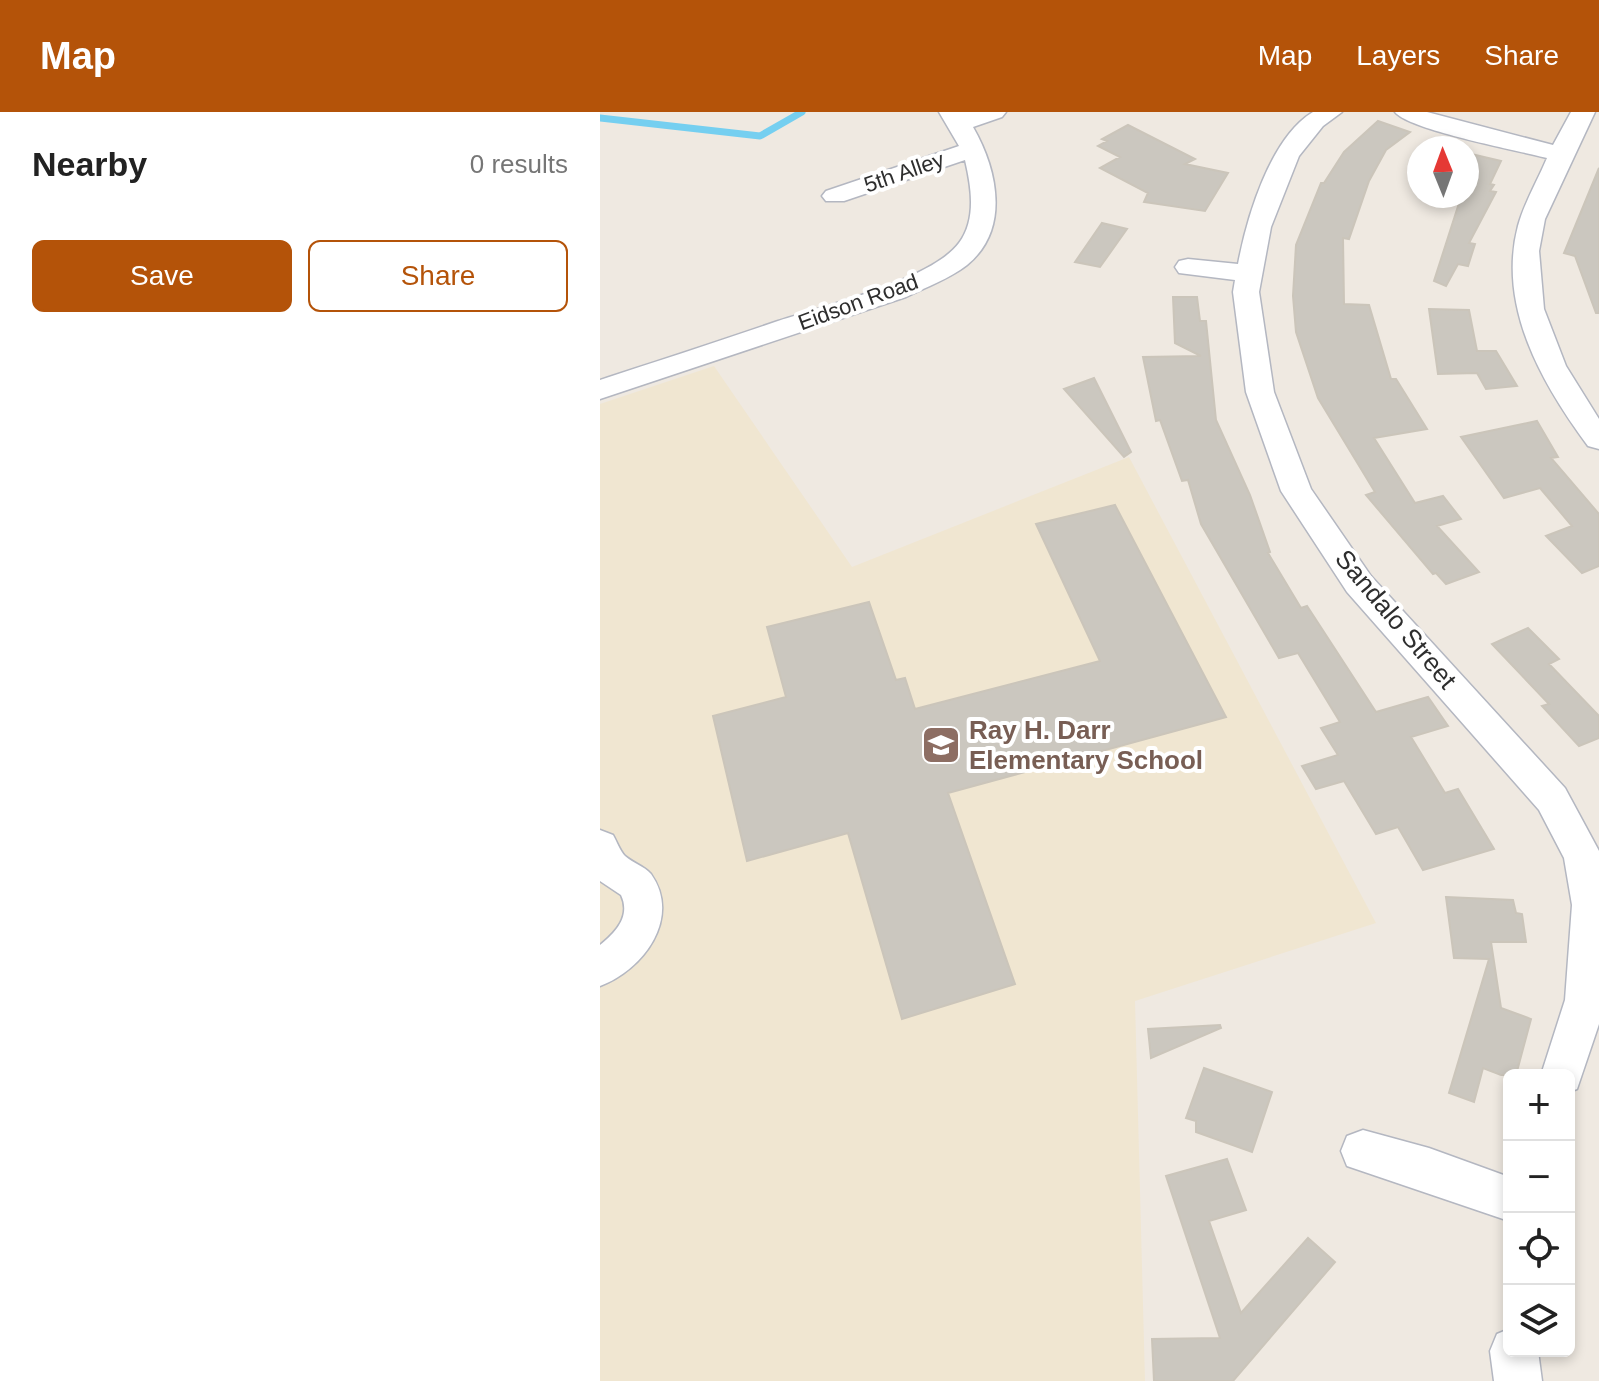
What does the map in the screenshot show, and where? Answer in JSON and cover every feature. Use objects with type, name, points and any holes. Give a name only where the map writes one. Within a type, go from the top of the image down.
[{"type":"street","points":[[956,118],[994,112]]},
{"type":"street","name":"Sandalo Street","points":[[1330,112],[1315,121],[1287,155],[1258,227],[1246,292],[1260,392],[1296,491],[1359,584],[1552,799],[1583,857],[1592,905],[1586,1000],[1564,1069]]},
{"type":"street","points":[[1407,112],[1428,121],[1560,154]]},
{"type":"street","points":[[1583,112],[1560,154],[1530,224],[1525,262],[1531,312],[1550,363],[1579,415],[1599,439]]},
{"type":"street","name":"Eidson Road","points":[[600,390],[874,300],[937,272],[967,251],[981,227],[984,206],[973,149],[956,118]]},
{"type":"street","name":"5th Alley","points":[[835,196],[973,149]]},
{"type":"street","points":[[1188,267],[1250,273]]},
{"type":"street","points":[[600,846],[610,868],[637,886],[643,902],[642,921],[634,940],[619,956],[600,968]]},
{"type":"street","points":[[1363,1151],[1429,1170],[1503,1197]]},
{"type":"street","points":[[1515,1357],[1518,1381]]},
{"type":"shaded area","name":"Ray H. Darr Elementary School","points":[[714,366],[852,567],[1129,457],[1376,923],[1135,1001],[1145,1381],[600,1381],[600,404]]},
{"type":"building","points":[[1378,121],[1410,132],[1386,150],[1369,181],[1349,239],[1343,238],[1344,304],[1369,305],[1391,379],[1396,379],[1427,429],[1374,438],[1415,503],[1443,496],[1461,519],[1437,526],[1479,572],[1446,584],[1436,573],[1433,574],[1366,495],[1375,492],[1318,398],[1296,332],[1293,296],[1296,245],[1321,183],[1324,183],[1344,152]]},
{"type":"building","points":[[1128,125],[1195,159],[1185,164],[1228,173],[1205,211],[1144,202],[1148,193],[1100,168],[1120,157],[1098,146],[1107,141],[1102,139]]},
{"type":"building","points":[[1479,156],[1501,161],[1490,184],[1494,185],[1490,191],[1496,192],[1469,243],[1475,244],[1468,266],[1458,264],[1446,286],[1434,281],[1457,208],[1479,208]]},
{"type":"building","points":[[1599,168],[1599,313],[1596,313],[1575,256],[1564,253]]},
{"type":"building","points":[[1102,223],[1127,229],[1100,267],[1075,262]]},
{"type":"building","points":[[1173,297],[1197,297],[1200,321],[1206,321],[1216,420],[1250,495],[1268,553],[1301,608],[1307,606],[1376,712],[1428,697],[1448,726],[1411,737],[1445,793],[1458,789],[1494,849],[1423,870],[1398,827],[1376,834],[1344,781],[1316,789],[1302,766],[1338,755],[1321,728],[1340,722],[1298,653],[1279,658],[1201,524],[1188,480],[1182,481],[1160,420],[1156,421],[1143,357],[1201,356],[1175,343]]},
{"type":"building","points":[[1429,309],[1469,310],[1477,351],[1496,351],[1517,386],[1486,389],[1477,373],[1438,374]]},
{"type":"building","points":[[1094,378],[1131,452],[1124,457],[1064,389]]},
{"type":"building","points":[[1537,421],[1558,457],[1551,458],[1599,514],[1599,566],[1582,573],[1546,536],[1572,526],[1540,488],[1504,498],[1461,437]]},
{"type":"building","points":[[1115,505],[1226,717],[948,793],[1015,984],[902,1019],[848,833],[747,861],[713,716],[786,697],[767,627],[869,602],[896,680],[905,678],[915,709],[1100,661],[1036,524]]},
{"type":"building","points":[[1528,628],[1559,659],[1549,664],[1599,716],[1599,738],[1579,746],[1542,706],[1549,704],[1492,644]]},
{"type":"building","points":[[1446,897],[1513,900],[1516,913],[1522,914],[1526,942],[1491,942],[1501,1008],[1531,1019],[1518,1069],[1503,1069],[1501,1075],[1483,1068],[1474,1102],[1449,1093],[1489,959],[1454,958]]},
{"type":"building","points":[[1220,1025],[1221,1028],[1151,1058],[1148,1029]]},
{"type":"building","points":[[1204,1068],[1272,1092],[1252,1152],[1196,1132],[1196,1121],[1186,1118]]},
{"type":"building","points":[[1227,1159],[1246,1210],[1209,1221],[1241,1313],[1308,1238],[1335,1262],[1233,1381],[1154,1381],[1152,1339],[1220,1338],[1166,1176]]},
{"type":"waterway","points":[[600,118],[760,136],[802,112]]},
{"type":"place","name":"Ray H. Darr Elementary School","points":[[941,745]]}]
